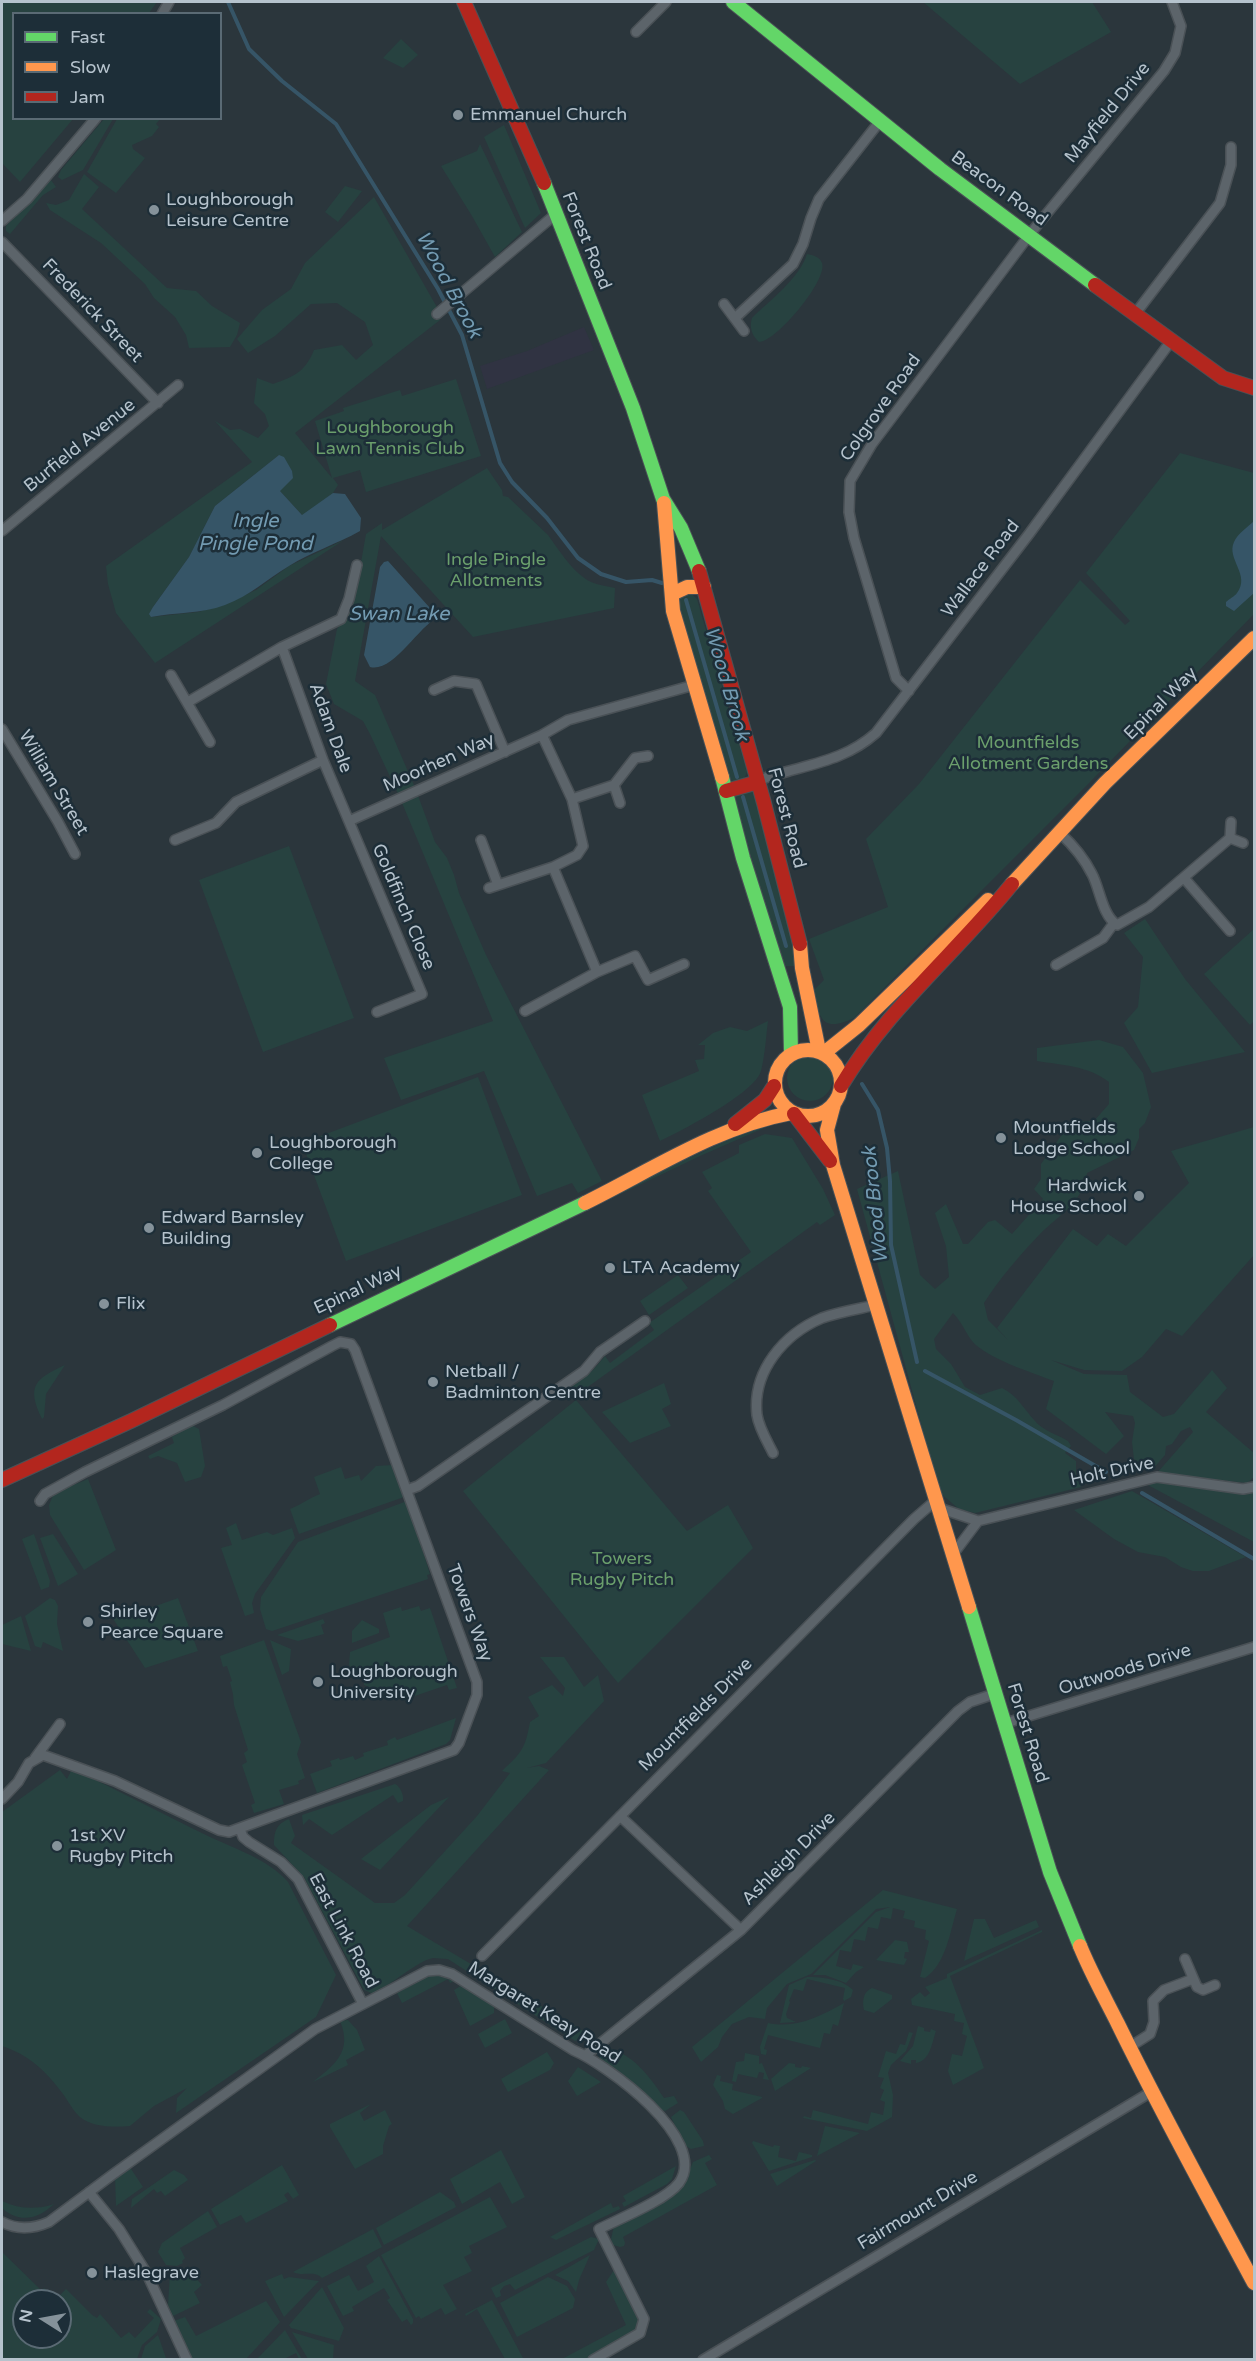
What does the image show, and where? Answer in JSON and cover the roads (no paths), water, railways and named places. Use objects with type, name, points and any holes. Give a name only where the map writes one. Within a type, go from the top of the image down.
[{"type":"main road","name":"Forest Road","points":[[464,2],[557,213],[633,408],[663,499],[693,554],[800,940],[806,987],[821,1052]]},
{"type":"main road","name":"Beacon Road","points":[[733,2],[940,169],[1171,341],[1223,378],[1254,388]]},
{"type":"main road","name":"Forest Road","points":[[663,499],[673,611],[726,791],[746,869],[790,1007],[791,1053]]},
{"type":"main road","points":[[672,594],[680,588],[694,585],[704,587]]},
{"type":"main road","name":"Epinal Way","points":[[841,1086],[855,1060],[886,1020],[987,914],[1020,874],[1254,638]]},
{"type":"main road","points":[[726,791],[758,782]]},
{"type":"main road","name":"Epinal Way","points":[[821,1052],[859,1025],[981,906],[1020,874]]},
{"type":"main road","points":[[804,1049],[821,1052],[837,1066],[841,1086],[834,1104],[826,1111],[815,1116],[793,1113],[782,1105],[774,1086],[775,1074],[780,1063],[791,1053],[804,1049]]},
{"type":"main road","name":"Epinal Way","points":[[728,1130],[765,1100],[774,1086]]},
{"type":"main road","name":"Forest Road","points":[[834,1104],[827,1130],[833,1165],[983,1654],[997,1693],[1050,1872],[1093,1978],[1107,2001],[1151,2092],[1254,2283]]},
{"type":"main road","name":"Forest Road","points":[[793,1113],[808,1129],[833,1165]]},
{"type":"main road","name":"Epinal Way","points":[[2,1480],[130,1421],[728,1130],[765,1118],[793,1113]]},
{"type":"street","points":[[636,32],[666,2]]},
{"type":"street","name":"Mayfield Drive","points":[[1030,234],[1164,71],[1175,53],[1181,26],[1172,2]]},
{"type":"street","points":[[2,221],[27,199],[94,120]]},
{"type":"street","points":[[735,318],[793,264],[819,200],[880,121]]},
{"type":"street","points":[[1135,314],[1220,203],[1232,165],[1231,147]]},
{"type":"street","points":[[439,313],[557,213]]},
{"type":"street","name":"Colgrove Road","points":[[909,691],[896,678],[854,538],[849,512],[850,481],[872,444],[1030,234]]},
{"type":"street","name":"Frederick Street","points":[[2,242],[158,403]]},
{"type":"street","points":[[724,304],[744,331]]},
{"type":"street","name":"Wallace Road","points":[[758,782],[770,781],[784,773],[838,758],[864,744],[876,733],[1171,341]]},
{"type":"street","name":"Burfield Avenue","points":[[2,531],[178,385]]},
{"type":"street","points":[[188,702],[282,646],[341,619],[349,600],[357,565]]},
{"type":"street","name":"Adam Dale","points":[[282,646],[322,760],[349,821]]},
{"type":"street","points":[[171,675],[210,742]]},
{"type":"street","points":[[434,690],[454,681],[476,684],[506,752]]},
{"type":"street","name":"Moorhen Way","points":[[349,821],[506,752],[568,720],[694,685]]},
{"type":"street","name":"William Street","points":[[2,729],[75,854]]},
{"type":"street","points":[[481,840],[494,886],[553,867],[578,855],[583,846],[572,799],[542,735]]},
{"type":"street","points":[[572,799],[614,785],[635,758],[648,756]]},
{"type":"street","points":[[175,840],[216,823],[236,802],[322,760]]},
{"type":"street","points":[[614,785],[620,803]]},
{"type":"street","name":"Goldfinch Close","points":[[349,821],[422,994],[377,1012]]},
{"type":"street","points":[[1060,833],[1084,859],[1093,875],[1109,917],[1117,925],[1149,907],[1230,838],[1231,822]]},
{"type":"street","points":[[1230,838],[1243,843]]},
{"type":"street","points":[[553,867],[597,972]]},
{"type":"street","points":[[1184,878],[1217,923],[1230,931]]},
{"type":"street","points":[[1056,965],[1103,938],[1114,923]]},
{"type":"street","points":[[525,1011],[597,972],[635,956],[648,980],[684,964]]},
{"type":"street","points":[[773,1453],[758,1416],[757,1399],[767,1365],[778,1348],[788,1337],[824,1317],[876,1305]]},
{"type":"street","points":[[407,1490],[418,1486],[584,1371],[600,1352],[645,1321]]},
{"type":"street","name":"Towers Way","points":[[35,1758],[44,1755],[115,1781],[219,1830],[229,1832],[454,1750],[459,1743],[477,1695],[477,1682],[355,1350],[345,1342],[332,1346],[223,1405],[85,1472],[45,1494],[40,1501]]},
{"type":"street","name":"Holt Drive","points":[[978,1521],[1157,1477],[1243,1490],[1254,1487]]},
{"type":"street","points":[[937,1504],[978,1521],[954,1554]]},
{"type":"street","name":"Mountfields Drive","points":[[482,1956],[914,1519],[937,1504]]},
{"type":"street","name":"Outwoods Drive","points":[[1006,1724],[1254,1647]]},
{"type":"street","name":"Ashleigh Drive","points":[[586,2055],[741,1930],[958,1711],[970,1702],[997,1693]]},
{"type":"street","points":[[2,1799],[18,1782],[60,1724]]},
{"type":"street","points":[[620,1816],[741,1930]]},
{"type":"street","name":"East Link Road","points":[[240,1829],[243,1837],[281,1862],[298,1879],[363,2004]]},
{"type":"street","points":[[1185,1959],[1200,1989],[1215,1985]]},
{"type":"street","name":"Margaret Keay Road","points":[[2,2222],[20,2228],[40,2226],[49,2222],[315,2030],[419,1975],[439,1970],[466,1982],[573,2050],[586,2055],[647,2101],[664,2118],[685,2158],[684,2171],[679,2183],[667,2194],[599,2229],[644,2319],[640,2333],[593,2360]]},
{"type":"street","points":[[1128,2048],[1150,2034],[1154,2022],[1153,2001],[1158,1994],[1193,1979]]},
{"type":"street","name":"Fairmount Drive","points":[[703,2360],[1151,2092]]},
{"type":"street","points":[[89,2192],[119,2229],[147,2274],[187,2360]]},
{"type":"water","name":"Ingle Pingle Pond","points":[[279,455],[284,457],[292,471],[293,478],[280,491],[302,515],[333,493],[345,494],[361,518],[360,531],[297,561],[251,592],[225,605],[207,610],[151,617],[149,614],[153,607],[189,557],[215,506]]},
{"type":"water","points":[[1254,521],[1254,593],[1234,611],[1226,606],[1226,602],[1237,593],[1241,580],[1232,548],[1238,536]]},
{"type":"water","name":"Swan Lake","points":[[388,561],[438,617],[388,663],[379,667],[370,667],[364,655],[380,567]]},
{"type":"waterway","name":"Wood Brook","points":[[228,2],[249,49],[282,81],[336,124],[438,289],[462,335],[500,463],[512,482],[547,518],[578,558],[601,574],[626,582],[652,580],[662,583]]},
{"type":"waterway","name":"Wood Brook","points":[[686,600],[737,777]]},
{"type":"waterway","name":"Wood Brook","points":[[743,797],[786,946]]},
{"type":"waterway","name":"Wood Brook","points":[[862,1084],[878,1110],[887,1148],[891,1245],[917,1362]]},
{"type":"waterway","name":"Wood Brook","points":[[925,1371],[1106,1472]]},
{"type":"waterway","name":"Wood Brook","points":[[1142,1493],[1254,1559]]},
{"type":"place","name":"Emmanuel Church","points":[[458,115]]},
{"type":"place","name":"Loughborough Leisure Centre","points":[[154,210]]},
{"type":"place","name":"Mountfields Lodge School","points":[[1001,1138]]},
{"type":"place","name":"Loughborough College","points":[[257,1153]]},
{"type":"place","name":"Hardwick House School","points":[[1139,1196]]},
{"type":"place","name":"Edward Barnsley Building","points":[[149,1228]]},
{"type":"place","name":"LTA Academy","points":[[610,1268]]},
{"type":"place","name":"Flix","points":[[104,1304]]},
{"type":"place","name":"Netball / Badminton Centre","points":[[433,1382]]},
{"type":"place","name":"Shirley Pearce Square","points":[[88,1622]]},
{"type":"place","name":"Loughborough University","points":[[318,1682]]},
{"type":"place","name":"1st XV Rugby Pitch","points":[[57,1846]]},
{"type":"place","name":"Haslegrave","points":[[92,2273]]},
{"type":"park label","name":"Loughborough Lawn Tennis Club","points":[[390,438]]},
{"type":"park label","name":"Ingle Pingle Allotments","points":[[496,570]]},
{"type":"park label","name":"Mountfields Allotment Gardens","points":[[1028,753]]},
{"type":"park label","name":"Towers Rugby Pitch","points":[[622,1569]]}]
